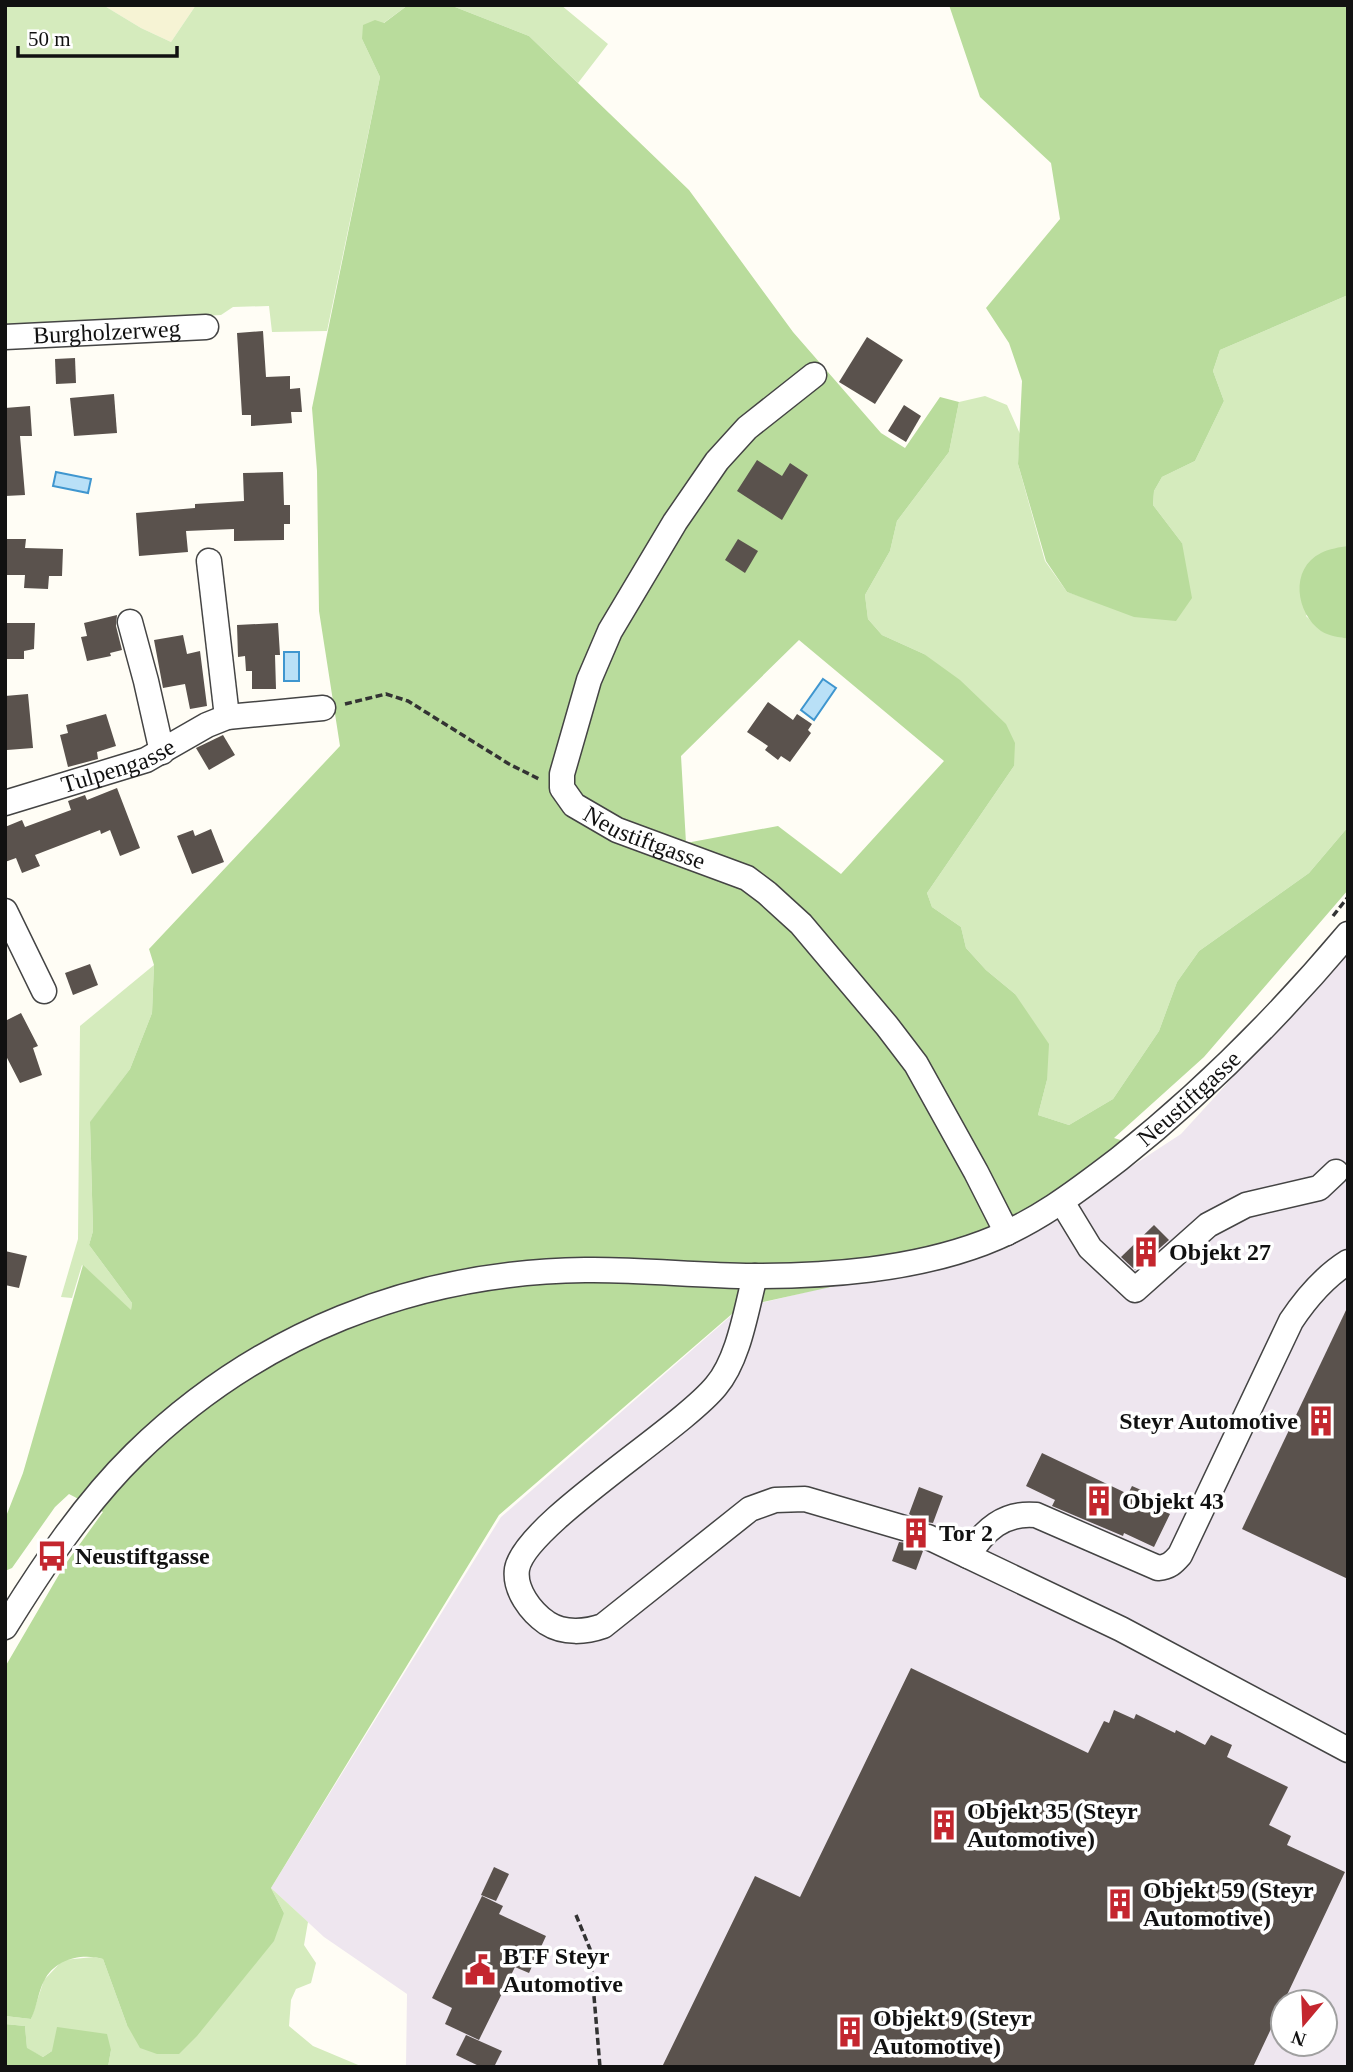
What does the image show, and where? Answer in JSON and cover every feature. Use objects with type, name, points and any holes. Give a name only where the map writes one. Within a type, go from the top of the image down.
[{"type":"street","name":"Burgholzerweg","points":[[5,337],[206,327]]},
{"type":"street","name":"Neustiftgasse","points":[[814,374],[747,428],[717,461],[675,522],[610,631],[589,680],[562,774],[562,788],[574,805],[617,830],[747,878],[800,924],[916,1064],[1007,1233]]},
{"type":"street","points":[[209,561],[227,717]]},
{"type":"street","points":[[130,622],[162,752]]},
{"type":"street","name":"Tulpengasse","points":[[5,803],[121,770],[162,752],[207,724],[227,717],[323,708]]},
{"type":"street","points":[[5,911],[44,991]]},
{"type":"street","name":"Neustiftgasse","points":[[9,1612],[72,1527],[134,1454],[224,1381],[257,1359],[330,1322],[374,1304],[416,1292],[460,1281],[507,1274],[585,1270],[755,1276],[837,1272],[917,1261],[980,1244],[1007,1233],[1062,1202],[1156,1129],[1286,1004],[1348,934]]},
{"type":"street","points":[[1062,1202],[1090,1248],[1135,1290],[1208,1225],[1246,1205],[1320,1188],[1336,1172]]},
{"type":"street","points":[[968,1556],[978,1540],[988,1531],[1005,1519],[1020,1513],[1036,1515],[1158,1568],[1174,1563],[1292,1321],[1309,1296],[1333,1271],[1348,1262]]},
{"type":"street","points":[[755,1276],[730,1366],[716,1387],[671,1429],[542,1531],[521,1559],[517,1569],[523,1597],[538,1615],[556,1628],[571,1631],[596,1629],[615,1618],[750,1509],[775,1500],[805,1499],[904,1528]]},
{"type":"street","points":[[928,1537],[1121,1629],[1348,1750]]},
{"type":"path","points":[[369,696],[386,694],[408,701],[509,764],[562,788]]},
{"type":"path","points":[[576,1915],[590,1949],[600,2067]]},
{"type":"shaded area","points":[[103,5],[196,5],[171,42]]},
{"type":"shaded area","points":[[1348,951],[1348,2067],[406,2067],[407,1994],[324,1937],[271,1888],[501,1517],[740,1308],[1017,1241],[1181,1134]]},
{"type":"green space","points":[[5,5],[103,5],[171,42],[196,5],[408,5],[362,39],[380,77],[327,331],[272,332],[269,306],[233,307],[221,315],[5,327]]},
{"type":"green space","points":[[408,5],[450,5],[529,36],[689,190],[793,332],[881,433],[905,448],[940,397],[959,402],[949,452],[897,521],[890,551],[865,595],[868,619],[882,635],[924,654],[960,680],[1006,724],[1015,743],[1014,766],[927,893],[932,907],[961,927],[966,948],[986,970],[1015,994],[1049,1044],[1047,1080],[1038,1115],[1069,1125],[1113,1099],[1159,1031],[1177,982],[1199,951],[1309,873],[1348,827],[1348,890],[1204,1057],[1114,1138],[1146,1148],[1007,1248],[740,1307],[499,1515],[271,1888],[284,1913],[274,1941],[197,2036],[179,2054],[157,2054],[140,2048],[127,2025],[103,1959],[95,1957],[69,1960],[55,1967],[44,1981],[31,2019],[5,2016],[5,1667],[64,1566],[103,1512],[69,1494],[55,1507],[12,1568],[5,1571],[5,1519],[23,1473],[83,1265],[131,1310],[132,1303],[89,1245],[93,1231],[90,1122],[130,1069],[152,1013],[154,965],[149,949],[340,746],[319,611],[317,471],[312,408],[380,77],[362,39],[363,25],[375,20],[384,23]],"holes":[[[799,640],[944,761],[841,874],[778,826],[686,843],[681,756]]]},
{"type":"green space","points":[[450,5],[561,5],[608,44],[578,83],[529,36]]},
{"type":"green space","points":[[949,5],[1348,5],[1348,295],[1220,350],[1213,371],[1224,401],[1195,461],[1162,477],[1154,491],[1153,505],[1182,543],[1192,598],[1176,621],[1134,617],[1067,592],[1046,561],[1018,464],[1022,381],[1009,343],[986,308],[1060,219],[1051,163],[980,97]]},
{"type":"green space","points":[[1348,295],[1348,546],[1306,616],[1323,632],[1348,639],[1348,827],[1309,873],[1199,951],[1177,982],[1159,1031],[1113,1099],[1069,1125],[1038,1115],[1047,1080],[1015,994],[986,970],[966,948],[961,927],[932,907],[927,893],[1014,766],[924,654],[882,635],[868,619],[865,595],[890,551],[897,521],[949,452],[959,402],[985,396],[1007,405],[1020,434],[1018,464],[1045,561],[1067,592],[1088,599],[1182,543],[1153,505],[1154,491],[1162,477],[1195,461],[1224,401],[1213,371],[1220,350]]},
{"type":"green space","points":[[1348,546],[1348,639],[1324,633],[1313,623],[1302,603],[1300,580],[1311,560],[1334,548]]},
{"type":"green space","points":[[154,965],[152,1013],[130,1069],[90,1123],[93,1231],[89,1245],[132,1303],[131,1311],[82,1265],[72,1298],[61,1297],[78,1239],[80,1026]]},
{"type":"green space","points":[[271,1888],[308,1922],[304,1945],[316,1963],[311,1983],[296,1989],[291,2000],[289,2026],[313,2046],[363,2067],[108,2067],[111,2050],[52,2051],[43,2057],[27,2049],[25,2026],[5,2024],[5,2016],[31,2019],[44,1980],[63,1960],[94,1957],[103,1959],[127,2025],[284,1913]]},
{"type":"green space","points":[[5,2024],[25,2026],[27,2048],[43,2057],[52,2051],[57,2027],[107,2034],[111,2050],[108,2067],[5,2067]]},
{"type":"water","points":[[56,472],[91,479],[88,493],[53,486]]},
{"type":"water","points":[[284,652],[299,652],[299,681],[284,681]]},
{"type":"water","points":[[823,679],[836,688],[814,720],[801,710]]},
{"type":"building","points":[[263,331],[266,377],[290,376],[290,389],[300,388],[302,412],[291,412],[292,423],[251,426],[251,415],[242,415],[237,333]]},
{"type":"building","points":[[867,337],[903,360],[875,404],[839,382]]},
{"type":"building","points":[[75,358],[76,383],[56,384],[55,359]]},
{"type":"building","points":[[114,394],[117,433],[74,436],[70,398]]},
{"type":"building","points":[[904,405],[921,416],[906,442],[888,431]]},
{"type":"building","points":[[30,406],[32,436],[20,436],[25,495],[5,496],[5,408]]},
{"type":"building","points":[[757,460],[782,476],[790,463],[808,475],[782,520],[737,491]]},
{"type":"building","points":[[283,472],[284,505],[290,505],[290,524],[284,524],[284,540],[234,541],[234,529],[186,531],[188,552],[139,556],[136,513],[195,508],[195,504],[244,501],[243,473]]},
{"type":"building","points":[[5,539],[26,539],[25,548],[63,549],[62,576],[49,576],[48,589],[24,588],[25,575],[5,575]]},
{"type":"building","points":[[738,539],[758,551],[745,573],[725,560]]},
{"type":"building","points":[[117,615],[116,626],[122,650],[110,653],[111,656],[87,661],[81,637],[87,636],[84,623]]},
{"type":"building","points":[[5,623],[35,623],[34,649],[24,651],[24,659],[5,659]]},
{"type":"building","points":[[278,623],[280,655],[275,655],[276,689],[252,689],[252,671],[246,671],[245,656],[238,657],[237,625]]},
{"type":"building","points":[[183,635],[187,654],[200,651],[207,706],[190,709],[185,684],[163,688],[154,640]]},
{"type":"building","points":[[28,694],[33,748],[7,750],[5,696]]},
{"type":"building","points":[[768,702],[793,720],[797,714],[812,724],[808,730],[811,733],[790,762],[781,756],[778,760],[765,750],[768,746],[747,732]]},
{"type":"building","points":[[106,714],[116,746],[97,752],[98,759],[68,767],[60,735],[68,733],[66,725]]},
{"type":"building","points":[[223,735],[235,755],[209,770],[196,748]]},
{"type":"building","points":[[117,788],[140,848],[120,856],[110,830],[101,834],[100,830],[35,855],[40,866],[22,873],[16,858],[5,862],[5,827],[22,820],[25,827],[71,810],[68,801],[85,795],[87,800]]},
{"type":"building","points":[[211,829],[224,862],[192,874],[177,836],[193,830],[195,836]]},
{"type":"building","points":[[90,964],[98,985],[73,995],[65,973]]},
{"type":"building","points":[[21,1013],[38,1046],[33,1048],[42,1075],[20,1083],[5,1054],[5,1021]]},
{"type":"building","name":"Objekt 27","points":[[1154,1225],[1169,1240],[1135,1270],[1121,1257]]},
{"type":"building","points":[[5,1251],[27,1256],[19,1288],[5,1285]]},
{"type":"building","name":"Steyr Automotive","points":[[1348,1306],[1348,1579],[1242,1529]]},
{"type":"building","name":"Objekt 43","points":[[1042,1453],[1128,1494],[1132,1486],[1148,1493],[1143,1502],[1170,1514],[1154,1547],[1052,1506],[1055,1500],[1026,1486]]},
{"type":"building","points":[[919,1487],[943,1496],[933,1523],[926,1522],[919,1526],[909,1514]]},
{"type":"building","points":[[913,1539],[916,1546],[923,1551],[916,1570],[892,1561],[899,1542],[907,1543]]},
{"type":"building","points":[[911,1668],[1088,1753],[1104,1721],[1109,1723],[1114,1710],[1134,1719],[1136,1714],[1205,1745],[1211,1735],[1232,1745],[1227,1757],[1288,1787],[1269,1825],[1291,1836],[1287,1845],[1345,1872],[1290,1988],[1269,1988],[1269,2033],[1253,2067],[662,2067],[755,1876],[800,1897]]},
{"type":"building","points":[[494,1867],[509,1874],[496,1901],[481,1895]]},
{"type":"building","name":"BTF Steyr Automotive","points":[[482,1896],[503,1906],[499,1914],[546,1936],[529,1973],[515,1967],[479,2040],[445,2024],[452,2008],[432,1998]]},
{"type":"building","points":[[466,2035],[502,2051],[494,2067],[481,2067],[456,2055]]},
{"type":"place","name":"Objekt 27","points":[[1146,1252]]},
{"type":"place","name":"Steyr Automotive","points":[[1321,1421]]},
{"type":"place","name":"Objekt 43","points":[[1099,1501]]},
{"type":"place","name":"Tor 2","points":[[916,1533]]},
{"type":"place","name":"Neustiftgasse","points":[[52,1556]]},
{"type":"place","name":"Objekt 35 (Steyr Automotive)","points":[[944,1825]]},
{"type":"place","name":"Objekt 59 (Steyr Automotive)","points":[[1120,1904]]},
{"type":"place","name":"BTF Steyr Automotive","points":[[480,1970]]},
{"type":"place","name":"Objekt 9 (Steyr Automotive)","points":[[850,2032]]}]
